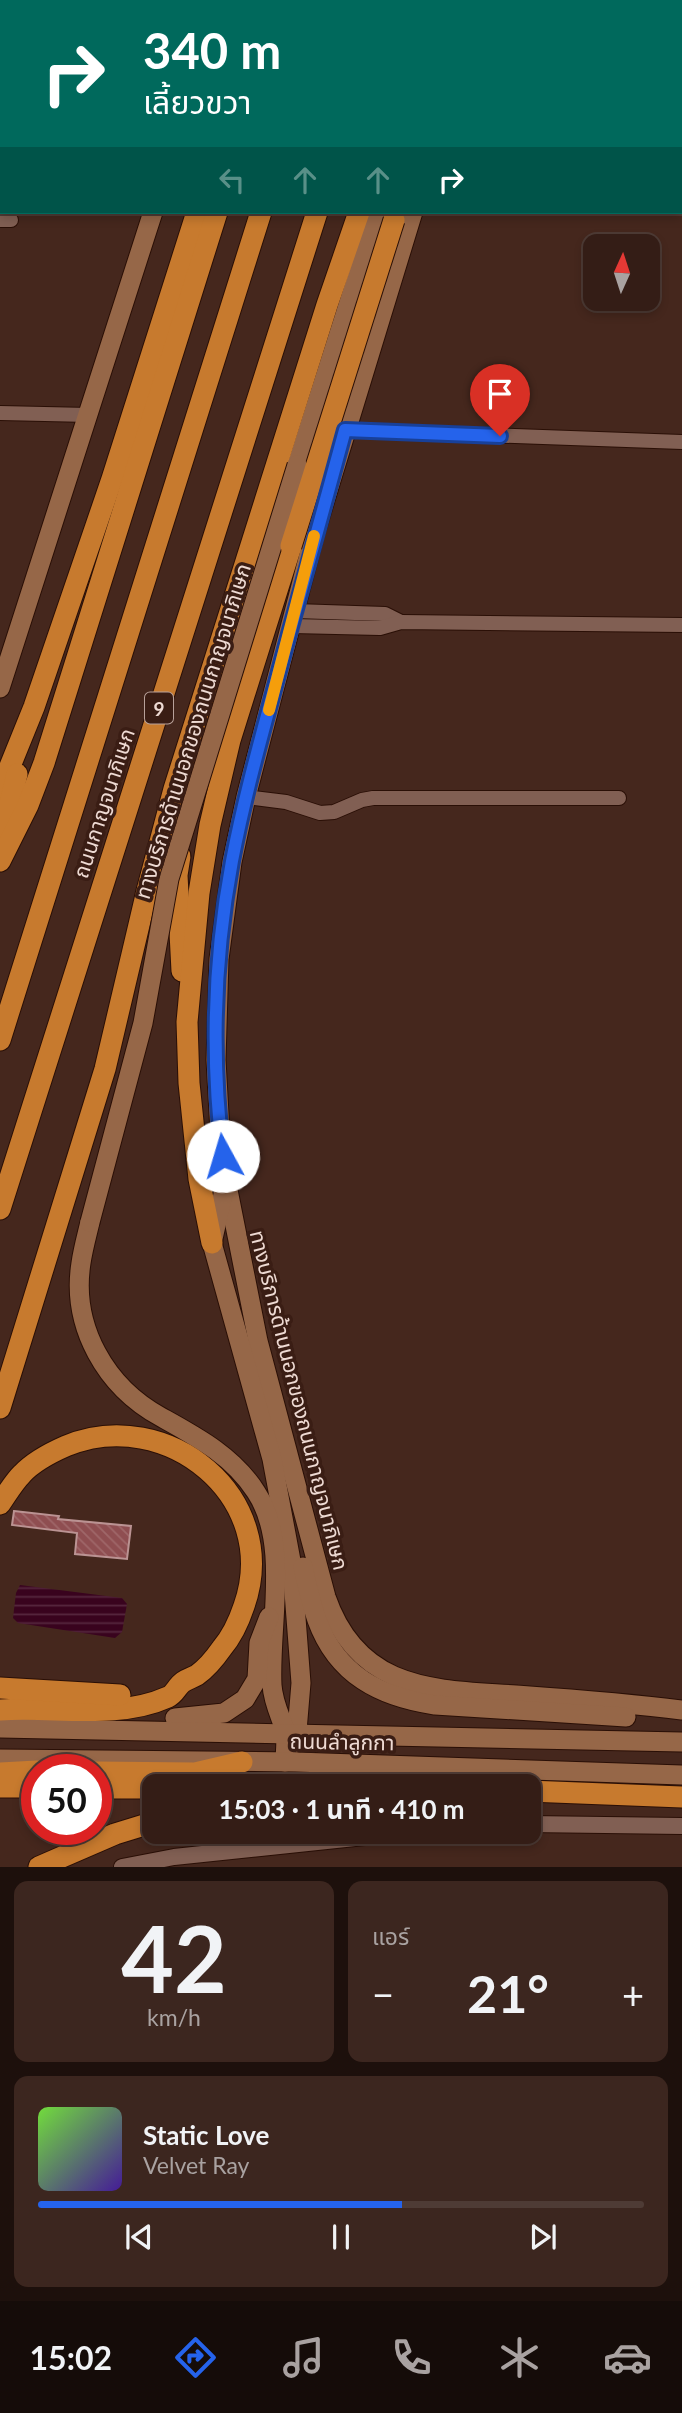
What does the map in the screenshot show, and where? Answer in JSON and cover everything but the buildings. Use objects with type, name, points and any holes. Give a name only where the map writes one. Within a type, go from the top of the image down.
[{"type":"highway","points":[[0,791],[34,708],[112,479],[196,214]]},
{"type":"highway","points":[[0,861],[28,805],[44,763],[216,214]]},
{"type":"highway","name":"ถนนกาญจนาภิเษก","points":[[0,1040],[260,214]]},
{"type":"highway","name":"ถนนกาญจนาภิเษก","points":[[1,1207],[316,214]]},
{"type":"highway","points":[[0,1408],[105,1069],[174,789],[327,304],[358,214]]},
{"type":"highway","points":[[187,1022],[199,892],[210,825],[230,740],[291,546],[408,216]]},
{"type":"highway","points":[[204,695],[201,738],[177,875],[192,1128],[212,1244]]},
{"type":"highway","points":[[0,844],[34,708]]},
{"type":"highway","points":[[0,1504],[23,1473],[36,1462],[72,1443],[121,1434],[159,1441],[188,1454],[217,1479],[232,1498],[248,1532],[252,1552],[251,1584],[236,1628],[208,1665],[182,1683],[171,1696],[124,1708],[0,1710]]},
{"type":"highway","points":[[0,1688],[116,1695],[143,1693],[182,1683]]},
{"type":"highway","points":[[112,1772],[195,1773],[242,1762]]},
{"type":"highway","points":[[0,1773],[21,1772]]},
{"type":"highway","points":[[0,1787],[21,1787]]},
{"type":"highway","points":[[112,1788],[142,1788]]},
{"type":"highway","points":[[541,1792],[682,1797]]},
{"type":"highway","points":[[39,1867],[115,1834],[142,1826]]},
{"type":"main road","points":[[0,688],[152,214]]},
{"type":"main road","name":"ทางบริการด้านนอกของถนนกาญจนาภิเษก","points":[[291,1733],[275,1708],[272,1685],[274,1539],[271,1523],[257,1492],[219,1451],[159,1416],[123,1391],[104,1367],[86,1329],[80,1295],[80,1262],[148,1001],[169,879],[377,214]]},
{"type":"main road","points":[[391,214],[395,272]]},
{"type":"main road","name":"ทางบริการด้านนอกของถนนกาญจนาภิเษก","points":[[408,216],[395,272],[314,536],[246,797],[232,862],[219,959],[216,1073],[226,1180],[258,1341],[326,1597],[340,1629],[353,1647],[370,1662],[393,1676],[422,1685],[471,1692],[638,1704],[682,1710]]},
{"type":"main road","points":[[212,1244],[226,1180]]},
{"type":"main road","name":"ทางบริการด้านนอกของถนนกาญจนาภิเษก","points":[[212,1244],[272,1459],[292,1566],[299,1652],[300,1707],[291,1733],[291,1762]]},
{"type":"main road","points":[[272,1459],[317,1620],[339,1658],[368,1684],[383,1693],[408,1701],[435,1705],[682,1720]]},
{"type":"main road","points":[[0,1728],[50,1717],[176,1718],[224,1713],[237,1706],[255,1685],[259,1643],[273,1604]]},
{"type":"main road","points":[[273,1653],[278,1676],[283,1681],[294,1676],[299,1652]]},
{"type":"main road","name":"ถนนลำลูกกา","points":[[0,1728],[682,1742]]},
{"type":"main road","points":[[448,1736],[448,1766]]},
{"type":"main road","name":"ถนนลำลูกกา","points":[[0,1759],[291,1762],[682,1775]]},
{"type":"street","points":[[0,413],[89,415]]},
{"type":"street","points":[[345,430],[682,442]]},
{"type":"street","points":[[294,618],[385,614],[401,622],[682,625]]},
{"type":"street","points":[[246,797],[286,802],[320,813],[334,812],[373,798],[619,798]]},
{"type":"street","points":[[541,1824],[682,1826]]},
{"type":"street","points":[[122,1867],[174,1857],[298,1844]]},
{"type":"shaded area","points":[[20,1585],[122,1598],[127,1604],[122,1632],[115,1638],[18,1623],[13,1618],[16,1593]]},
{"type":"slow traffic","points":[[269,710],[314,536]]},
{"type":"route","points":[[223,1156],[216,1060],[217,1021],[219,959],[232,862],[256,756],[345,430],[500,436]]}]
